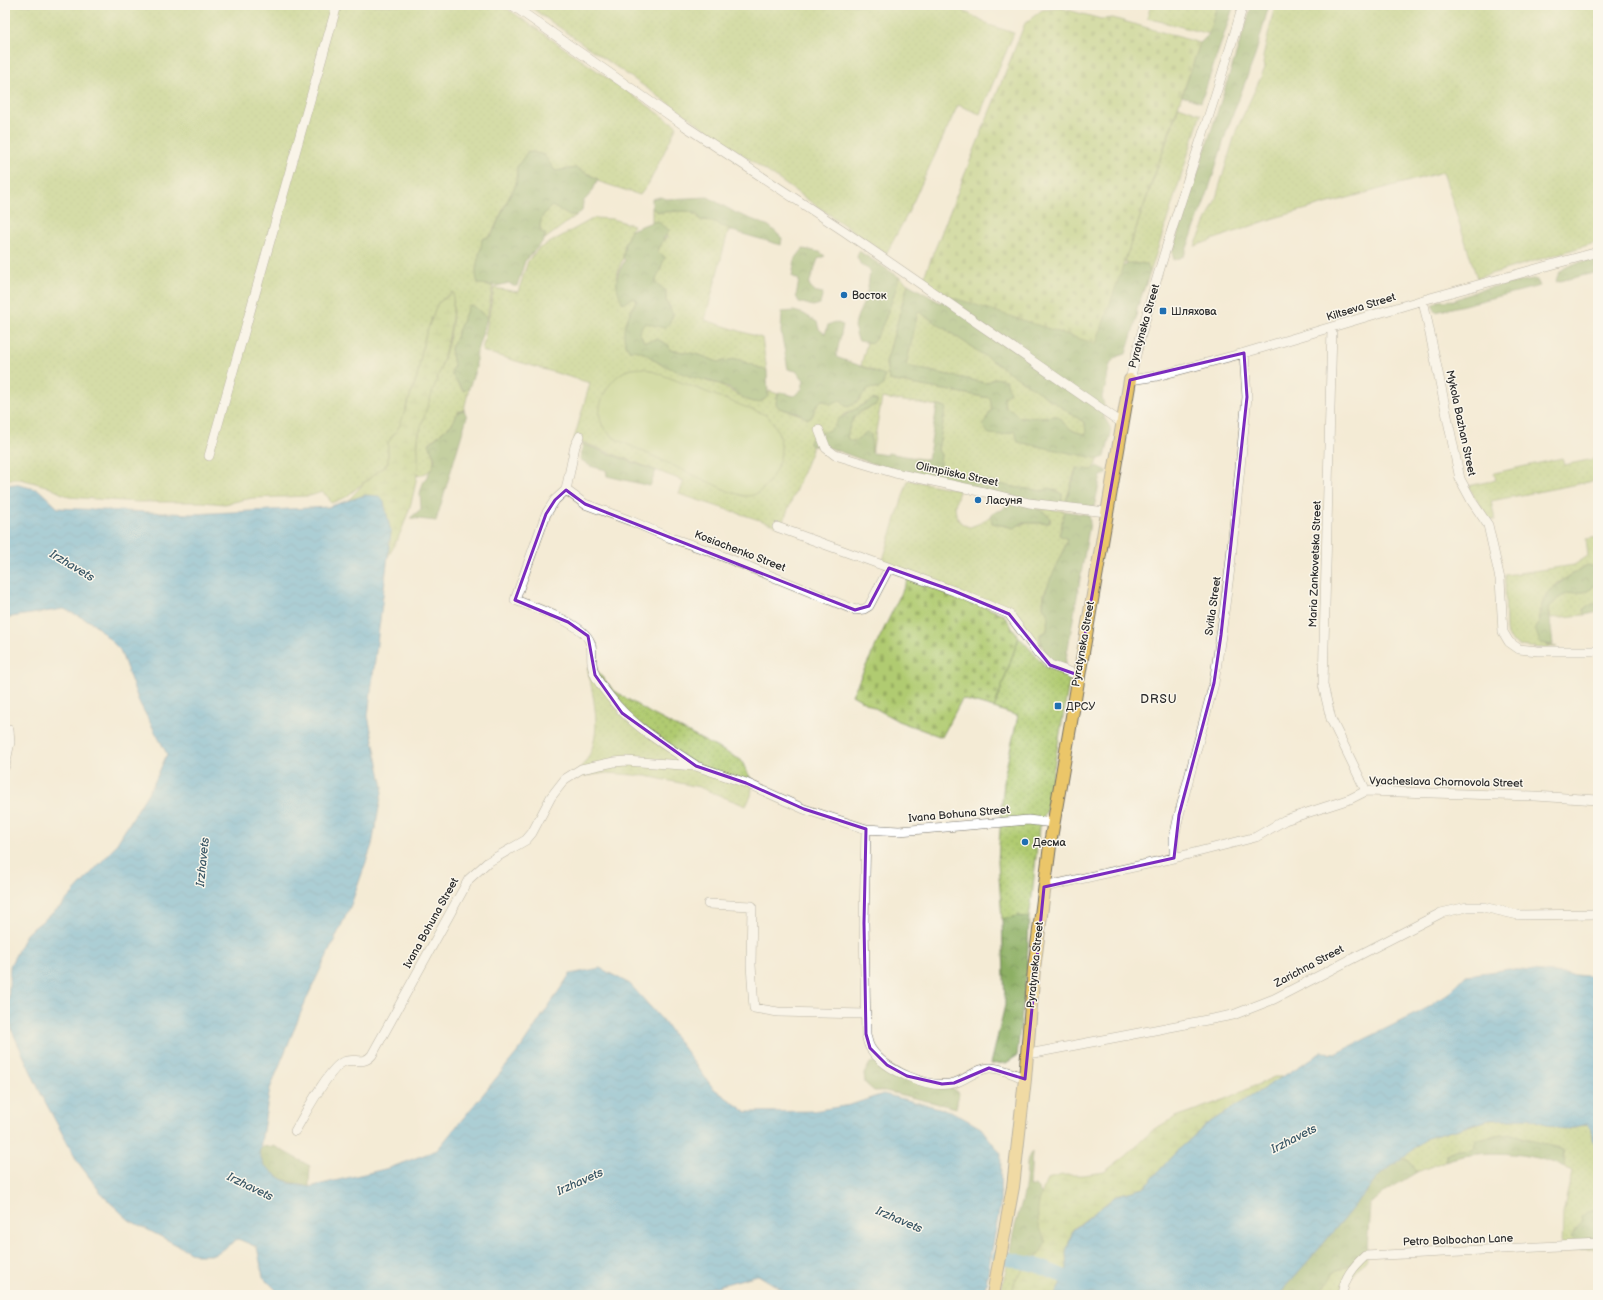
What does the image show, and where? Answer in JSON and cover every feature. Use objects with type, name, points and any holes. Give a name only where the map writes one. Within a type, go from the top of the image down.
[{"type":"main road","name":"Pyratynska Street","points":[[993,1295],[1013,1187],[1025,1079],[1034,969],[1053,823],[1130,380]]},
{"type":"street","points":[[209,456],[337,5]]},
{"type":"street","points":[[512,5],[685,126],[844,230],[1122,423]]},
{"type":"street","name":"Pyratynska Street","points":[[1130,380],[1137,347],[1243,5]]},
{"type":"street","name":"Kiltseva Street","points":[[1130,380],[1157,376],[1244,353],[1423,300],[1598,252]]},
{"type":"street","name":"Mykola Bazhan Street","points":[[1423,300],[1460,479],[1473,503],[1488,525],[1494,547],[1500,579],[1502,632],[1509,642],[1519,649],[1538,651],[1598,651]]},
{"type":"street","name":"Maria Zankovetska Street","points":[[1332,328],[1324,685],[1331,719],[1366,791]]},
{"type":"street","name":"Svitla Street","points":[[1174,858],[1174,838],[1214,683],[1222,628],[1230,568],[1247,397],[1244,353]]},
{"type":"street","name":"Olimpiiska Street","points":[[819,430],[826,448],[835,455],[895,473],[1029,503],[1106,512]]},
{"type":"street","points":[[566,490],[575,446],[580,436]]},
{"type":"street","name":"Kosiachenko Street","points":[[566,490],[585,504],[668,537],[710,551],[856,610],[864,609],[870,606],[889,568]]},
{"type":"street","name":"Ivana Bohuna Street","points":[[566,490],[555,500],[546,514],[515,600],[568,622],[588,636],[591,644],[594,675],[622,713],[656,739],[696,766]]},
{"type":"street","points":[[777,527],[954,591],[1009,614],[1038,653],[1050,665],[1078,675]]},
{"type":"street","points":[[5,766],[10,742],[9,730]]},
{"type":"street","name":"Ivana Bohuna Street","points":[[295,1131],[328,1077],[339,1065],[344,1061],[364,1062],[372,1055],[469,879],[488,862],[526,840],[532,833],[551,797],[565,779],[581,769],[626,761],[696,766],[746,783],[804,809],[866,829],[899,831],[1028,820],[1053,823]]},
{"type":"street","name":"Vyacheslava Chornovola Street","points":[[1044,887],[1174,858],[1256,837],[1285,820],[1350,799],[1366,791],[1534,796],[1598,800]]},
{"type":"street","points":[[866,829],[864,923],[866,1034],[870,1048],[887,1065],[907,1076],[942,1084],[954,1083],[989,1068],[1011,1073],[1025,1079]]},
{"type":"street","points":[[708,904],[752,906],[751,965],[754,1008],[778,1012],[866,1014]]},
{"type":"street","name":"Zarichna Street","points":[[1027,1052],[1034,1053],[1233,1015],[1274,999],[1441,912],[1467,907],[1483,907],[1518,915],[1598,914]]},
{"type":"street","name":"Petro Bolbochan Lane","points":[[1342,1295],[1344,1283],[1354,1265],[1365,1256],[1598,1244]]},
{"type":"highlighted area","points":[[1244,353],[1247,397],[1221,635],[1214,683],[1179,815],[1174,858],[1044,887],[1025,1079],[989,1068],[954,1083],[942,1084],[907,1076],[887,1065],[870,1048],[866,1034],[864,923],[866,829],[804,809],[746,783],[696,766],[622,713],[595,675],[588,636],[568,622],[515,600],[546,514],[555,500],[566,490],[585,504],[855,610],[869,606],[889,568],[954,591],[1009,614],[1050,665],[1078,675],[1130,380]]},
{"type":"green space","points":[[5,5],[502,5],[677,126],[649,183],[640,195],[597,181],[598,179],[576,168],[555,171],[544,155],[528,151],[517,167],[516,185],[491,235],[482,240],[481,252],[478,261],[487,286],[493,286],[487,318],[475,307],[469,305],[451,349],[454,365],[451,374],[463,391],[469,388],[464,410],[458,412],[452,424],[429,443],[434,464],[429,471],[417,476],[418,439],[424,416],[448,346],[453,310],[452,292],[437,304],[424,340],[417,377],[400,425],[388,443],[388,463],[346,497],[331,503],[328,497],[322,492],[310,496],[252,498],[225,504],[202,502],[137,502],[69,497],[46,486],[21,479],[5,479]]},
{"type":"green space","points":[[527,5],[953,5],[989,25],[1014,33],[980,114],[958,105],[907,215],[886,254]]},
{"type":"green space","points":[[1151,5],[1217,5],[1209,34],[1147,18]]},
{"type":"green space","points":[[1217,5],[1234,5],[1201,102],[1182,96],[1200,43],[1209,34]]},
{"type":"green space","points":[[1252,5],[1269,5],[1255,56],[1227,130],[1207,195],[1184,256],[1174,260],[1172,252]]},
{"type":"green space","points":[[1275,5],[1598,5],[1598,242],[1477,278],[1443,172],[1274,218],[1195,246],[1215,201],[1236,131],[1265,68],[1263,57]]},
{"type":"green space","points":[[1061,8],[1101,19],[1113,18],[1200,43],[1096,344],[945,295],[923,279],[1025,23],[1042,10]]},
{"type":"green space","points":[[1179,106],[1201,114],[1150,273],[1146,264],[1124,263]]},
{"type":"green space","points":[[528,151],[544,155],[555,171],[576,168],[598,179],[592,192],[583,202],[582,211],[577,215],[568,215],[552,206],[546,211],[540,223],[540,231],[545,234],[545,239],[525,261],[517,286],[513,286],[509,283],[497,286],[478,284],[476,277],[476,266],[482,239],[492,235],[516,185],[517,167]]},
{"type":"green space","points":[[660,197],[667,199],[708,197],[736,213],[769,226],[782,238],[781,245],[729,230],[729,228],[721,226],[716,222],[700,220],[698,215],[688,211],[658,212],[652,208],[652,199]]},
{"type":"green space","points":[[552,206],[568,215],[577,215],[545,239],[545,234],[540,231],[540,223],[546,211]]},
{"type":"green space","points":[[652,208],[658,212],[688,211],[710,222],[716,222],[729,228],[705,320],[762,338],[767,371],[737,359],[718,362],[697,354],[670,350],[663,342],[644,342],[639,332],[642,326],[671,308],[666,301],[666,291],[655,283],[661,268],[658,251],[667,237],[664,227],[658,221],[652,222]]},
{"type":"green space","points":[[594,218],[613,219],[633,225],[625,243],[623,258],[616,277],[631,298],[637,298],[628,318],[629,350],[640,350],[660,364],[709,382],[720,384],[737,395],[768,396],[769,391],[778,394],[776,403],[779,408],[811,418],[817,405],[822,400],[860,400],[862,394],[869,388],[878,389],[871,369],[861,366],[867,342],[872,343],[884,321],[899,277],[908,284],[886,363],[889,380],[990,398],[992,408],[983,426],[1002,435],[1015,431],[1099,459],[1092,470],[1076,468],[1065,504],[1058,506],[1058,491],[1049,488],[1043,491],[1013,487],[939,470],[941,455],[938,450],[946,407],[882,398],[872,453],[871,435],[867,432],[856,441],[851,441],[847,438],[850,425],[856,416],[864,410],[876,405],[857,409],[844,414],[833,429],[828,432],[815,435],[810,439],[809,443],[812,446],[812,450],[781,527],[679,494],[684,481],[574,439],[590,383],[482,351],[494,288],[518,292],[528,261],[538,249]],"holes":[[[606,390],[771,420],[780,439],[776,468],[762,490],[752,495],[743,496],[616,439],[610,434],[602,423],[601,411]]]},
{"type":"green space","points":[[658,221],[669,230],[657,252],[665,257],[655,283],[666,291],[666,301],[673,315],[669,324],[664,328],[646,323],[642,326],[639,332],[644,342],[657,339],[669,345],[670,350],[697,354],[718,362],[737,359],[767,371],[768,396],[762,401],[750,401],[726,386],[684,374],[659,363],[642,352],[629,350],[624,337],[624,330],[637,299],[631,298],[625,303],[622,302],[618,290],[618,276],[625,260],[623,258],[625,243],[631,230]]},
{"type":"green space","points":[[803,249],[820,252],[825,256],[818,259],[809,284],[813,291],[823,293],[820,304],[813,306],[799,302],[796,296],[799,280],[792,276],[795,259]]},
{"type":"green space","points":[[859,251],[899,277],[892,302],[880,332],[872,343],[859,341],[855,330],[856,320],[867,292],[870,270],[861,265],[857,257]]},
{"type":"green space","points":[[1598,259],[1598,272],[1556,282],[1561,271],[1566,267],[1572,264]]},
{"type":"green space","points":[[1129,263],[1147,264],[1150,273],[1137,308],[1136,321],[1126,354],[1115,358],[1112,361],[1102,396],[1105,407],[1103,415],[1110,427],[1111,433],[1105,457],[1099,459],[1018,442],[1015,431],[1002,435],[989,434],[983,426],[992,408],[990,398],[889,380],[886,363],[908,284],[941,303],[945,295],[981,288],[1121,268]],"holes":[[[918,311],[1085,423],[1086,434],[1077,432],[1070,428],[1058,416],[1020,418],[1012,410],[1005,407],[1004,397],[1010,393],[1006,380],[996,378],[986,383],[906,366]]]},
{"type":"green space","points":[[1533,279],[1537,280],[1540,286],[1436,312],[1432,305],[1438,301],[1454,300],[1482,289]]},
{"type":"green space","points":[[453,292],[453,310],[447,346],[418,437],[417,478],[404,525],[388,557],[391,532],[347,502],[364,483],[388,463],[388,443],[400,425],[417,377],[424,340],[437,304]]},
{"type":"green space","points":[[469,305],[475,307],[487,318],[476,354],[476,368],[469,388],[464,391],[451,374],[454,365],[451,349]]},
{"type":"green space","points":[[794,311],[804,314],[817,322],[819,329],[825,334],[828,325],[835,322],[843,325],[836,357],[885,375],[883,385],[878,389],[869,388],[857,401],[848,407],[844,405],[841,400],[830,404],[822,400],[817,405],[811,418],[807,419],[798,413],[779,408],[776,404],[778,394],[781,392],[794,396],[802,389],[804,380],[796,371],[788,369],[781,332],[782,312]]},
{"type":"green space","points":[[918,311],[1085,423],[1086,434],[1077,432],[1070,428],[1058,416],[1020,418],[1012,410],[1005,407],[1004,397],[996,378],[986,383],[906,366]]},
{"type":"green space","points":[[644,368],[766,415],[769,418],[779,435],[781,449],[779,462],[773,476],[764,488],[750,496],[744,496],[728,491],[616,439],[603,427],[600,417],[601,403],[603,396],[611,383],[616,377],[630,369]]},
{"type":"green space","points":[[873,399],[878,401],[876,405],[864,410],[856,416],[850,425],[847,438],[851,441],[856,441],[866,432],[871,434],[872,453],[887,455],[888,453],[928,460],[937,406],[946,407],[938,450],[941,455],[939,470],[1013,487],[1043,491],[1049,488],[1062,494],[1062,504],[1058,506],[896,472],[827,447],[812,446],[809,443],[811,438],[814,436],[831,429],[838,419]]},
{"type":"green space","points":[[464,410],[467,417],[436,521],[410,518],[421,509],[420,493],[423,483],[433,466],[435,458],[429,444],[452,424],[458,412]]},
{"type":"green space","points":[[583,444],[656,471],[650,486],[607,476],[606,470],[590,466],[580,459]]},
{"type":"green space","points":[[1562,458],[1564,465],[1598,458],[1598,480],[1491,501],[1495,520],[1489,520],[1468,486],[1496,480],[1494,473]]},
{"type":"green space","points":[[1097,466],[1106,470],[1107,474],[1101,476],[1094,507],[1065,504],[1077,468],[1092,470]]},
{"type":"green space","points":[[908,480],[960,490],[955,506],[957,517],[964,525],[970,527],[983,522],[991,515],[992,523],[1014,528],[1027,523],[1049,523],[1051,520],[1046,514],[1037,508],[1065,511],[1059,534],[1067,539],[1060,563],[1044,593],[1043,607],[1048,613],[1047,632],[1040,634],[1041,646],[1013,613],[882,563]]},
{"type":"green space","points":[[1010,501],[1041,511],[1050,517],[1049,523],[1022,523],[1014,528],[992,523],[991,515],[1002,510]]},
{"type":"green space","points":[[1065,511],[1089,515],[1090,523],[1065,665],[1054,662],[1046,655],[1040,634],[1047,631],[1048,613],[1043,607],[1046,589],[1061,557],[1067,539],[1059,535]]},
{"type":"green space","points":[[1598,537],[1598,565],[1596,567],[1587,565],[1558,583],[1545,596],[1539,613],[1540,621],[1547,645],[1557,647],[1538,648],[1519,646],[1510,639],[1506,631],[1505,575],[1574,565],[1588,556],[1586,539]]},
{"type":"green space","points":[[1587,565],[1596,567],[1598,565],[1598,581],[1589,591],[1567,594],[1553,603],[1549,609],[1553,645],[1540,643],[1535,628],[1540,621],[1543,602],[1554,587]]},
{"type":"green space","points":[[908,579],[1003,614],[1019,637],[994,708],[962,699],[942,737],[898,721],[852,695]]},
{"type":"green space","points":[[1598,581],[1598,604],[1583,609],[1585,615],[1551,618],[1549,609],[1558,599],[1566,594],[1589,591]]},
{"type":"green space","points":[[1592,604],[1598,604],[1598,612],[1585,615],[1583,610]]},
{"type":"green space","points":[[1019,637],[1046,667],[1070,677],[1046,812],[1039,827],[1029,918],[1018,916],[1002,919],[998,862],[1001,813],[1005,773],[1018,716],[994,708]]},
{"type":"green space","points":[[587,667],[594,668],[613,690],[650,713],[741,760],[753,783],[751,796],[746,806],[699,787],[646,776],[607,773],[583,776],[579,769],[593,747],[596,720],[595,706]]},
{"type":"green space","points":[[1018,916],[1029,918],[1027,970],[1017,1056],[1006,1063],[991,1064],[1005,1005],[1002,919]]},
{"type":"green space","points":[[877,1061],[929,1086],[954,1089],[959,1093],[956,1108],[885,1091],[874,1091],[865,1083],[864,1074],[870,1063]]},
{"type":"green space","points":[[1274,1077],[1283,1077],[1207,1124],[1174,1154],[1144,1188],[1117,1195],[1073,1229],[1066,1252],[1067,1269],[1055,1295],[1014,1295],[1014,1283],[1020,1273],[1038,1256],[1046,1242],[1039,1225],[1038,1210],[1047,1179],[1062,1175],[1083,1175],[1104,1172],[1124,1157],[1154,1129],[1176,1117],[1226,1099]]},
{"type":"green space","points":[[1528,1118],[1564,1130],[1587,1124],[1592,1129],[1592,1139],[1598,1150],[1598,1211],[1595,1210],[1582,1217],[1583,1222],[1574,1232],[1598,1241],[1598,1249],[1562,1250],[1563,1213],[1572,1171],[1565,1167],[1563,1150],[1512,1134],[1485,1137],[1474,1148],[1470,1150],[1450,1152],[1446,1154],[1445,1161],[1417,1172],[1409,1161],[1401,1158],[1427,1138],[1489,1120]]},
{"type":"green space","points":[[1512,1134],[1563,1150],[1565,1167],[1521,1155],[1490,1153],[1475,1154],[1445,1161],[1446,1154],[1449,1152],[1474,1148],[1476,1139]]},
{"type":"green space","points":[[274,1146],[310,1166],[309,1187],[293,1183],[268,1170],[263,1164],[260,1156],[260,1147]]},
{"type":"green space","points":[[1032,1152],[1030,1186],[1035,1186],[1042,1194],[1038,1219],[1047,1242],[1038,1256],[1031,1262],[1010,1255],[1012,1237],[1026,1181],[1027,1161]]},
{"type":"green space","points":[[1401,1158],[1409,1161],[1417,1172],[1386,1191],[1370,1205],[1367,1249],[1355,1258],[1350,1265],[1335,1271],[1319,1295],[1278,1295],[1323,1244],[1378,1177]]},
{"type":"green space","points":[[1595,1210],[1598,1211],[1598,1241],[1576,1242],[1571,1237],[1583,1222],[1582,1217],[1588,1212]]},
{"type":"green space","points":[[1367,1249],[1367,1259],[1346,1284],[1346,1295],[1319,1295],[1335,1271],[1350,1265],[1355,1258]]},
{"type":"green space","points":[[1008,1261],[1027,1266],[1016,1278],[1013,1292],[1008,1291],[1003,1295],[1000,1295]]},
{"type":"water","points":[[15,484],[39,490],[58,508],[193,514],[328,507],[365,495],[379,496],[384,502],[391,532],[368,716],[383,787],[372,845],[351,905],[306,1000],[270,1089],[259,1154],[264,1165],[277,1176],[290,1183],[309,1187],[389,1168],[437,1150],[520,1049],[570,974],[600,968],[630,984],[665,1023],[713,1088],[746,1112],[813,1111],[850,1105],[883,1094],[951,1111],[981,1128],[1001,1154],[1000,1206],[984,1295],[791,1295],[758,1275],[685,1295],[281,1295],[263,1277],[257,1247],[238,1239],[214,1255],[196,1255],[129,1220],[104,1197],[77,1161],[41,1094],[12,1031],[8,1007],[10,966],[26,934],[61,906],[114,848],[154,783],[167,754],[139,702],[120,650],[93,623],[64,609],[5,618],[5,485]]},
{"type":"water","points":[[1509,969],[1598,977],[1598,1150],[1592,1139],[1592,1129],[1587,1124],[1564,1130],[1528,1118],[1489,1120],[1427,1138],[1378,1177],[1323,1244],[1278,1295],[1055,1295],[1067,1269],[1066,1252],[1073,1230],[1117,1195],[1144,1188],[1174,1154],[1207,1124],[1322,1052],[1337,1053],[1429,1007],[1451,991],[1466,975]]},
{"type":"waterway","name":"Irzhavets","points":[[999,1257],[1036,1265],[1082,1284]]},
{"type":"place","name":"Восток","points":[[844,295]]},
{"type":"place","name":"Шляхова","points":[[1163,311]]},
{"type":"place","name":"Ласуня","points":[[978,500]]},
{"type":"place","name":"ДРСУ","points":[[1058,706]]},
{"type":"place","name":"Десма","points":[[1025,842]]},
{"type":"district","name":"DRSU","points":[[1159,699]]}]
